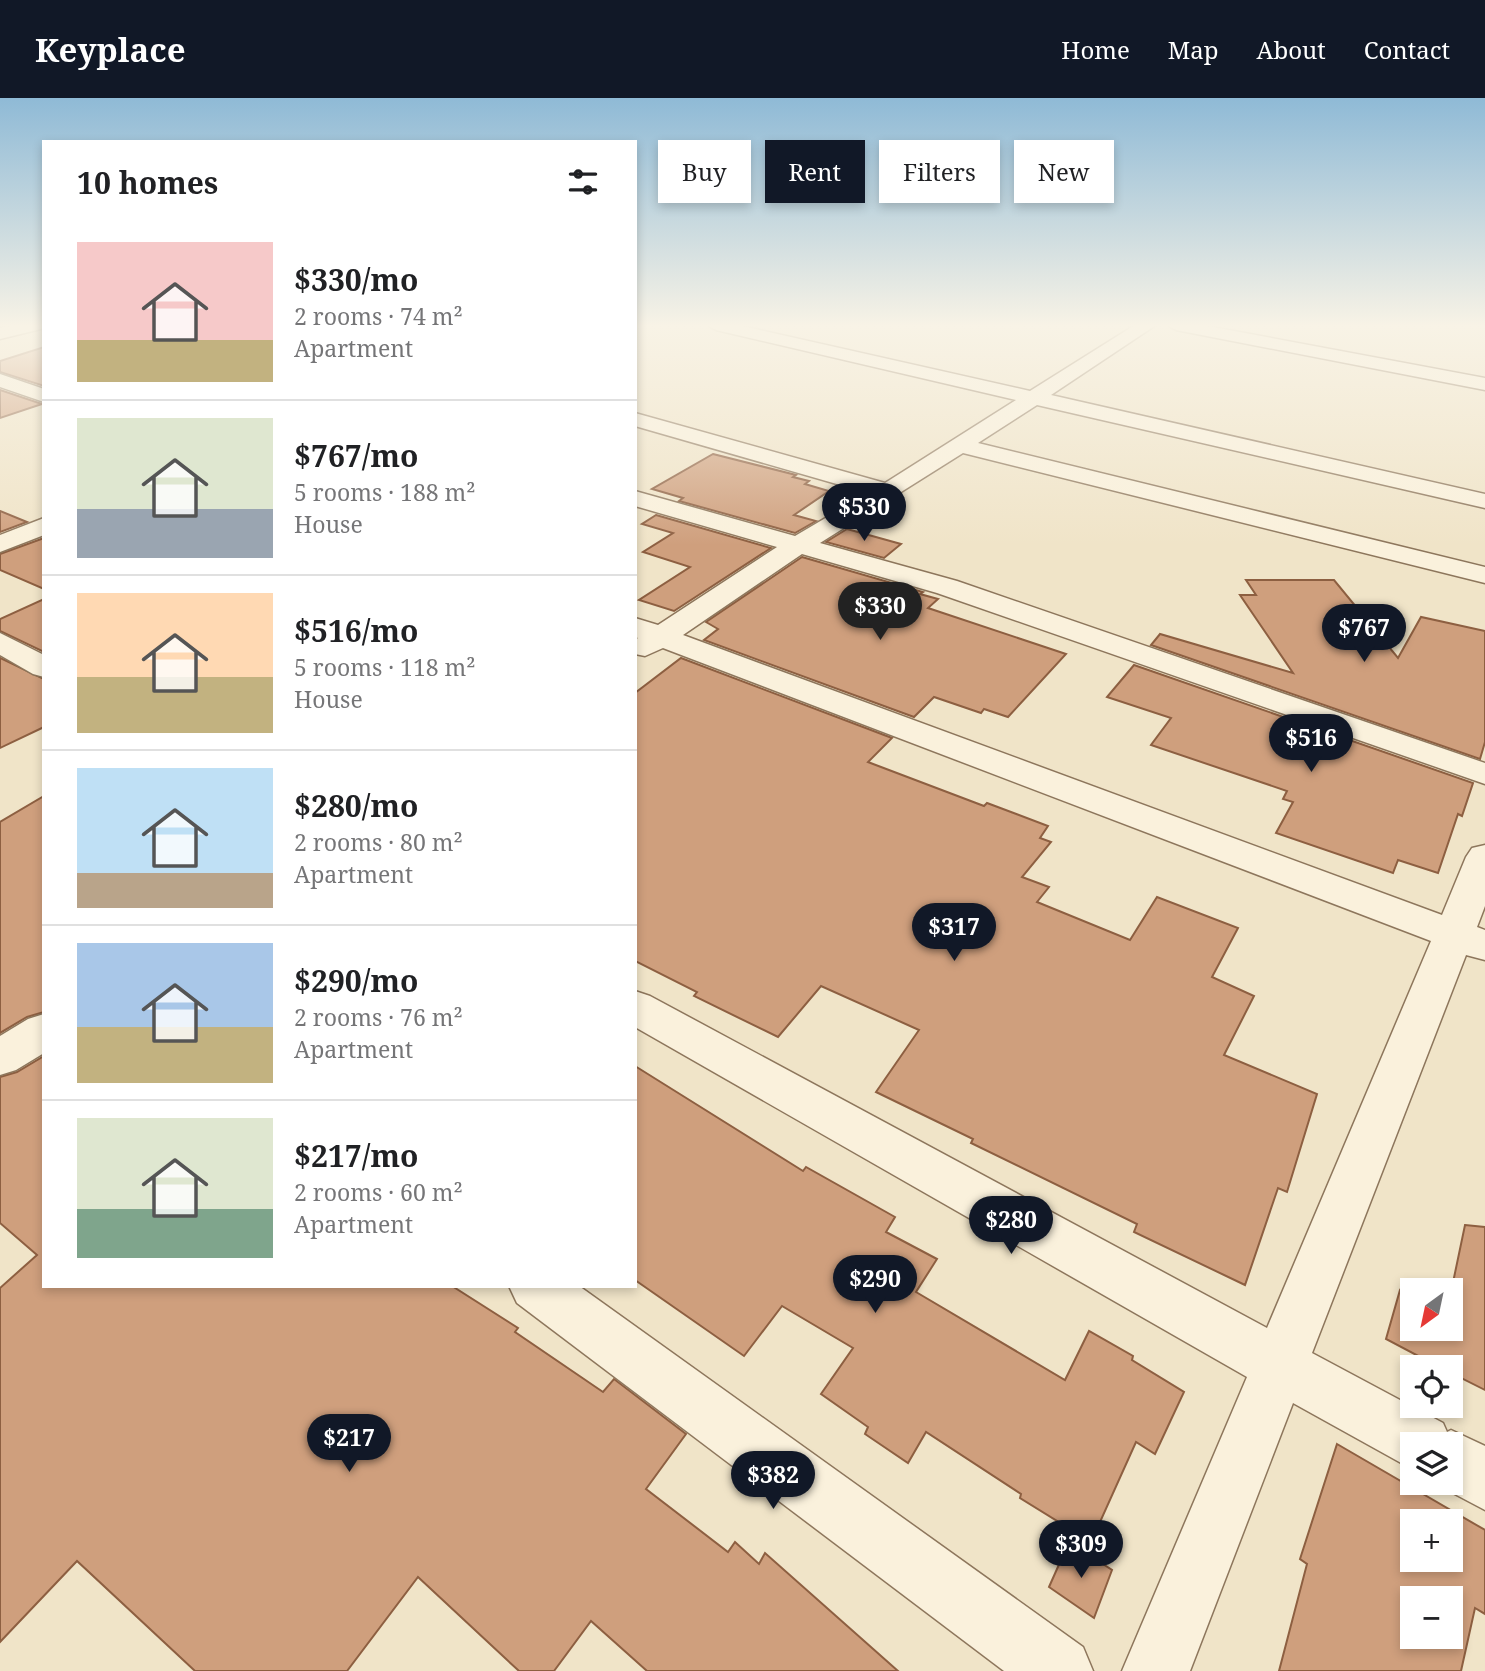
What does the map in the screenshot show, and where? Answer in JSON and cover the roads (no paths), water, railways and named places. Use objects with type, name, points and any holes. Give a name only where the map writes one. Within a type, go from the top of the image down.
[{"type":"street","points":[[643,640],[888,491],[1032,398]]},
{"type":"street","points":[[1046,398],[1485,501]]},
{"type":"street","points":[[637,420],[888,491]]},
{"type":"street","points":[[959,444],[1485,575]]},
{"type":"street","points":[[637,499],[947,587],[1485,774]]},
{"type":"street","points":[[0,544],[42,527]]},
{"type":"street","points":[[643,640],[1469,940]]},
{"type":"street","points":[[0,642],[42,667]]},
{"type":"street","points":[[1156,1671],[1279,1363],[1469,940],[1485,857]]},
{"type":"street","points":[[637,1008],[1401,1432]]},
{"type":"street","points":[[0,1058],[42,1032]]},
{"type":"street","points":[[539,1288],[1059,1671]]},
{"type":"street","points":[[1463,1467],[1485,1479]]}]
